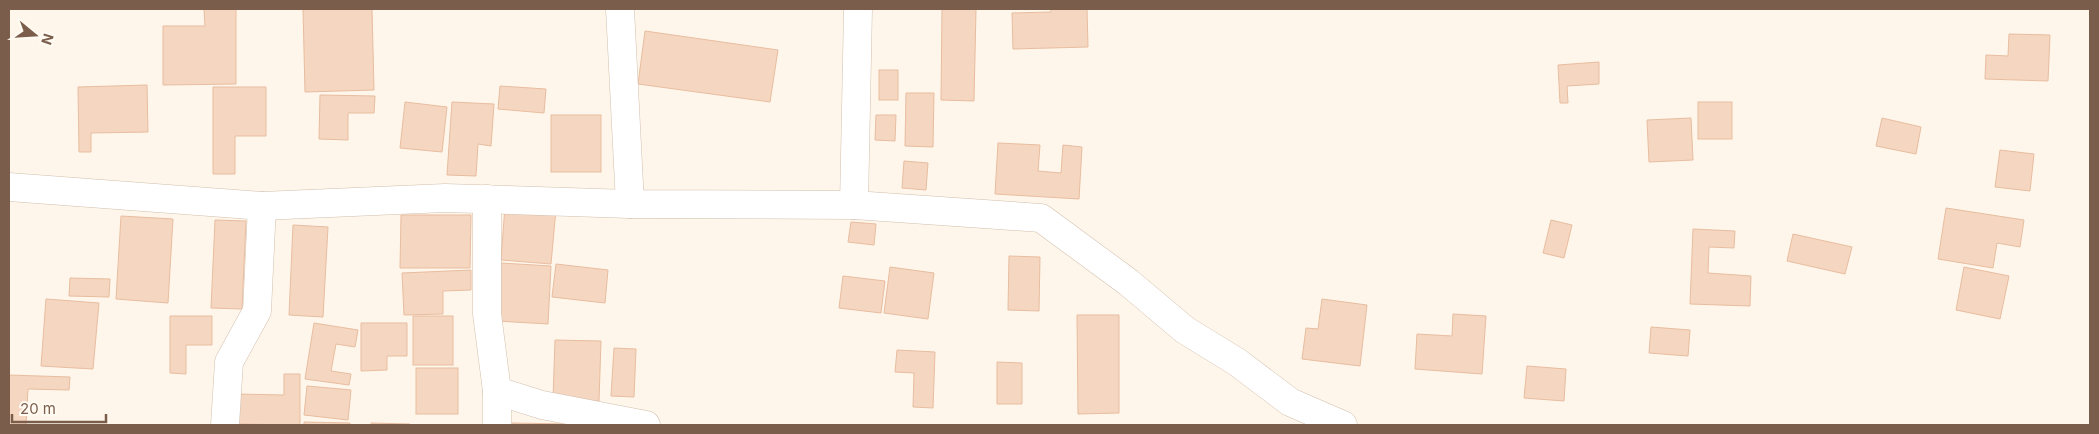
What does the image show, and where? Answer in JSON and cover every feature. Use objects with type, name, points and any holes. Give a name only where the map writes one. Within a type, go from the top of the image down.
[{"type":"street","points":[[620,9],[630,204]]},
{"type":"street","points":[[854,205],[858,9]]},
{"type":"street","points":[[9,187],[262,206],[445,198],[630,204],[854,205],[1041,218],[1128,282],[1185,330],[1237,362],[1290,402],[1343,425]]},
{"type":"street","points":[[487,199],[488,314],[497,391],[497,425]]},
{"type":"street","points":[[225,425],[228,362],[257,311],[262,206]]},
{"type":"street","points":[[497,391],[542,405],[646,425]]},
{"type":"building","points":[[204,9],[236,9],[236,84],[163,85],[163,26],[205,26]]},
{"type":"building","points":[[303,9],[372,9],[374,90],[305,92]]},
{"type":"building","points":[[942,9],[976,9],[974,101],[941,100]]},
{"type":"building","points":[[1051,9],[1087,9],[1088,47],[1013,49],[1012,13],[1051,12]]},
{"type":"building","points":[[645,31],[778,50],[770,102],[638,84]]},
{"type":"building","points":[[2009,34],[2050,35],[2048,81],[1985,79],[1986,55],[2008,56]]},
{"type":"building","points":[[1599,62],[1599,84],[1567,86],[1568,103],[1560,103],[1558,65]]},
{"type":"building","points":[[879,70],[898,70],[898,100],[879,100]]},
{"type":"building","points":[[147,85],[148,132],[91,133],[91,152],[79,152],[78,87]]},
{"type":"building","points":[[500,86],[546,89],[544,113],[498,109]]},
{"type":"building","points":[[213,87],[266,87],[266,136],[235,136],[235,174],[213,174]]},
{"type":"building","points":[[906,93],[934,93],[933,147],[905,146]]},
{"type":"building","points":[[320,95],[375,96],[374,113],[348,113],[348,140],[319,139]]},
{"type":"building","points":[[405,102],[447,107],[442,152],[400,148]]},
{"type":"building","points":[[452,102],[494,104],[491,146],[478,144],[476,176],[447,175]]},
{"type":"building","points":[[1698,102],[1732,102],[1732,139],[1698,139]]},
{"type":"building","points":[[551,115],[601,115],[601,172],[551,172]]},
{"type":"building","points":[[876,115],[896,115],[895,141],[875,140]]},
{"type":"building","points":[[1691,118],[1693,160],[1649,162],[1647,120]]},
{"type":"building","points":[[1882,118],[1921,127],[1916,154],[1876,146]]},
{"type":"building","points":[[998,143],[1040,145],[1038,171],[1061,173],[1063,145],[1082,147],[1079,199],[995,194]]},
{"type":"building","points":[[2000,150],[2034,154],[2030,191],[1995,187]]},
{"type":"building","points":[[904,161],[928,163],[926,190],[902,188]]},
{"type":"building","points":[[505,206],[556,209],[551,264],[501,260]]},
{"type":"building","points":[[1946,208],[2024,220],[2020,247],[1997,243],[1993,268],[1938,259]]},
{"type":"building","points":[[401,215],[471,215],[470,268],[400,268]]},
{"type":"building","points":[[121,216],[173,219],[168,303],[116,299]]},
{"type":"building","points":[[215,220],[246,221],[242,309],[211,308]]},
{"type":"building","points":[[1551,220],[1572,225],[1564,258],[1543,253]]},
{"type":"building","points":[[851,222],[876,224],[874,245],[848,242]]},
{"type":"building","points":[[293,225],[328,227],[323,317],[289,315]]},
{"type":"building","points":[[1693,229],[1735,231],[1734,248],[1709,247],[1708,273],[1751,276],[1750,306],[1690,304]]},
{"type":"building","points":[[1793,234],[1852,247],[1845,274],[1787,261]]},
{"type":"building","points":[[1009,256],[1040,257],[1039,311],[1008,310]]},
{"type":"building","points":[[501,263],[551,266],[548,324],[497,321]]},
{"type":"building","points":[[556,264],[608,270],[605,303],[552,297]]},
{"type":"building","points":[[890,267],[934,273],[928,319],[884,313]]},
{"type":"building","points":[[1964,267],[2009,276],[2000,319],[1956,310]]},
{"type":"building","points":[[471,270],[471,290],[443,291],[443,314],[404,315],[402,273]]},
{"type":"building","points":[[843,276],[885,281],[881,313],[839,308]]},
{"type":"building","points":[[70,278],[110,279],[109,297],[69,296]]},
{"type":"building","points":[[46,299],[99,303],[93,369],[41,366]]},
{"type":"building","points":[[1322,299],[1367,305],[1360,366],[1302,359],[1306,328],[1318,329]]},
{"type":"building","points":[[1453,314],[1486,316],[1482,374],[1415,369],[1417,334],[1452,336]]},
{"type":"building","points":[[1077,315],[1119,315],[1119,413],[1078,414]]},
{"type":"building","points":[[170,316],[212,316],[212,345],[186,345],[186,374],[170,373]]},
{"type":"building","points":[[413,316],[453,316],[453,365],[413,365]]},
{"type":"building","points":[[314,323],[358,330],[355,347],[336,344],[331,371],[351,374],[349,385],[305,379]]},
{"type":"building","points":[[361,323],[407,323],[407,356],[387,356],[387,370],[361,371]]},
{"type":"building","points":[[1651,327],[1690,330],[1688,356],[1649,353]]},
{"type":"building","points":[[555,340],[601,341],[599,401],[553,400]]},
{"type":"building","points":[[614,348],[636,349],[634,397],[611,396]]},
{"type":"building","points":[[897,350],[935,352],[933,408],[913,407],[914,373],[895,372]]},
{"type":"building","points":[[997,362],[1022,363],[1022,404],[997,404]]},
{"type":"building","points":[[1527,366],[1566,369],[1564,401],[1524,398]]},
{"type":"building","points":[[416,368],[458,368],[458,414],[416,414]]},
{"type":"building","points":[[284,374],[300,374],[300,425],[237,424],[237,394],[284,395]]},
{"type":"building","points":[[9,375],[70,377],[69,390],[28,389],[26,425],[9,425]]},
{"type":"building","points":[[307,386],[351,390],[348,420],[304,415]]},
{"type":"building","points":[[304,422],[350,423],[350,425],[304,425]]},
{"type":"building","points":[[371,423],[410,424],[410,425],[371,425]]},
{"type":"building","points":[[512,423],[566,424],[566,425],[512,425]]}]
